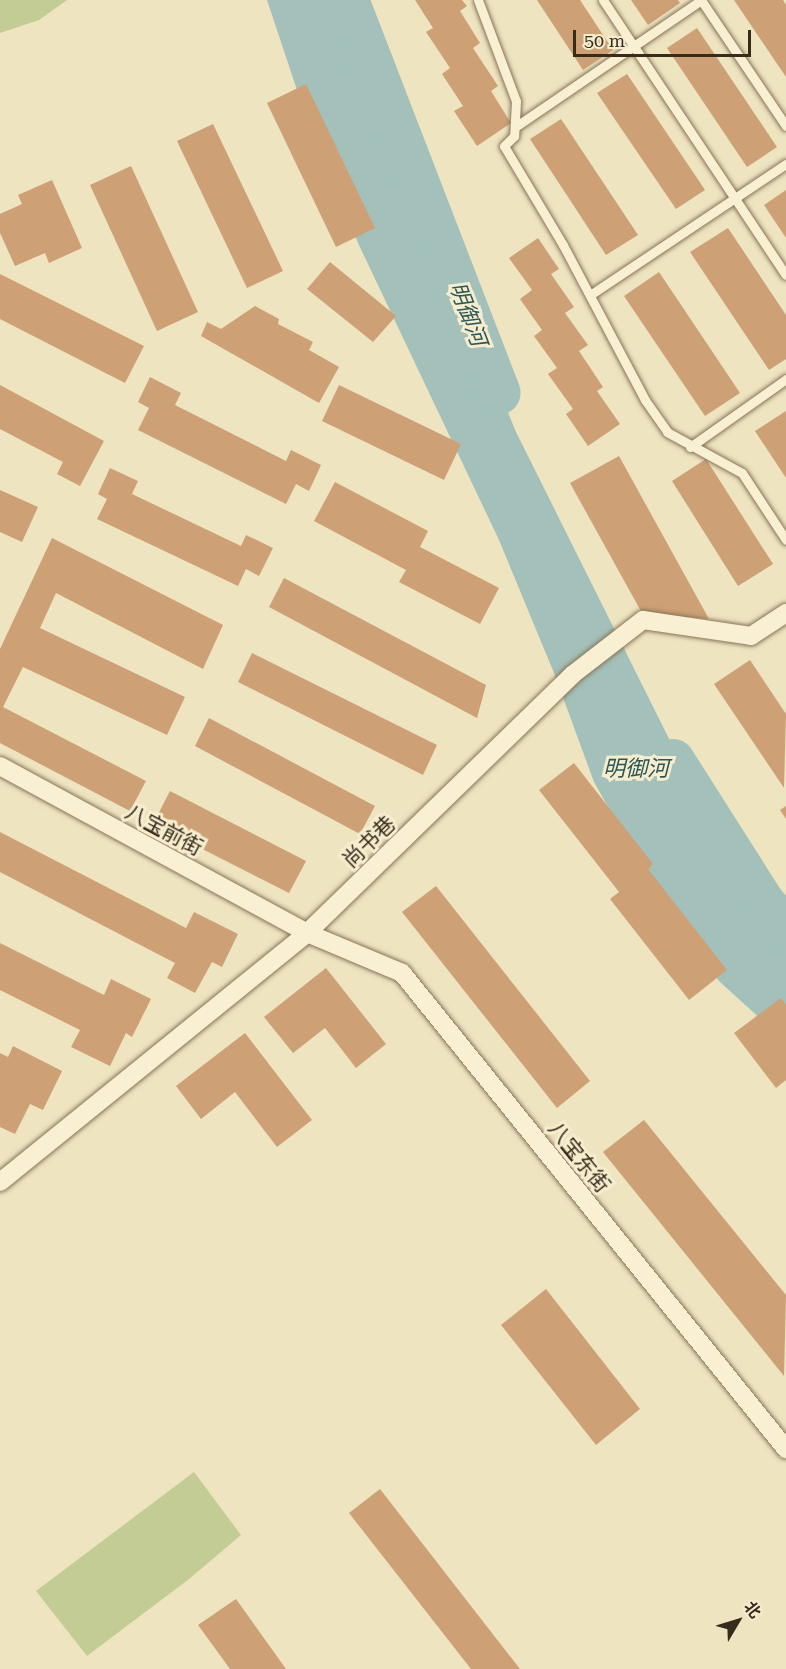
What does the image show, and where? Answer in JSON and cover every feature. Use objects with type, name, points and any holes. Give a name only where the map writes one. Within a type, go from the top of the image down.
[{"type":"street","name":"尚书巷","points":[[0,1182],[307,933],[572,675],[643,620],[751,636],[786,613]]},
{"type":"street","name":"八宝前街","points":[[0,766],[307,933]]},
{"type":"street","name":"八宝东街","points":[[307,933],[402,973],[786,1449]]},
{"type":"lane","points":[[478,0],[516,101],[514,136],[504,146],[590,295],[645,400],[667,432],[690,447],[742,473],[786,540]]},
{"type":"lane","points":[[603,0],[786,275]]},
{"type":"lane","points":[[515,127],[701,0],[786,126]]},
{"type":"lane","points":[[590,295],[786,164]]},
{"type":"lane","points":[[690,447],[786,379]]},
{"type":"green space","points":[[0,0],[67,0],[39,20],[0,33]]},
{"type":"green space","points":[[194,1472],[241,1535],[189,1579],[87,1656],[36,1591]]},
{"type":"water","name":"明御河","points":[[267,0],[339,0],[516,432],[736,873],[776,935],[786,944],[786,1042],[720,982],[671,919],[594,782],[554,673],[499,540],[358,243],[301,102]]},
{"type":"building","points":[[415,0],[462,0],[467,6],[460,11],[480,43],[473,48],[498,86],[491,91],[511,123],[477,146],[454,111],[463,106],[442,74],[450,68],[426,32],[433,28]]},
{"type":"building","points":[[537,0],[580,0],[613,50],[583,70]]},
{"type":"building","points":[[631,0],[678,0],[680,3],[648,25]]},
{"type":"building","points":[[734,0],[783,0],[786,5],[786,77]]},
{"type":"building","points":[[697,28],[777,147],[747,167],[667,48]]},
{"type":"building","points":[[627,74],[705,190],[676,209],[597,93]]},
{"type":"building","points":[[306,84],[375,228],[336,247],[267,103]]},
{"type":"building","points":[[561,119],[638,235],[606,255],[530,139]]},
{"type":"building","points":[[213,124],[283,271],[247,288],[177,141]]},
{"type":"building","points":[[131,166],[198,312],[157,331],[90,185]]},
{"type":"building","points":[[52,180],[82,248],[49,263],[45,253],[15,266],[0,233],[0,214],[22,204],[18,195]]},
{"type":"building","points":[[786,190],[786,238],[764,205]]},
{"type":"building","points":[[728,228],[786,315],[786,359],[769,370],[690,252]]},
{"type":"building","points":[[538,238],[559,269],[551,274],[574,307],[565,313],[588,345],[579,351],[603,387],[597,391],[620,424],[588,446],[566,414],[573,409],[548,374],[557,368],[534,336],[542,330],[520,299],[532,290],[509,258]]},
{"type":"building","points":[[330,262],[396,316],[373,342],[307,289]]},
{"type":"building","points":[[659,272],[740,393],[705,416],[624,296]]},
{"type":"building","points":[[0,274],[144,346],[125,383],[0,319]]},
{"type":"building","points":[[255,306],[279,319],[278,324],[313,342],[309,350],[339,367],[319,403],[201,336],[207,322],[221,329]]},
{"type":"building","points":[[150,377],[181,393],[175,405],[286,461],[291,450],[321,465],[309,491],[296,484],[286,504],[138,430],[149,408],[138,402]]},
{"type":"building","points":[[0,385],[104,441],[80,486],[57,474],[63,462],[0,429]]},
{"type":"building","points":[[339,385],[461,444],[444,480],[322,421]]},
{"type":"building","points":[[786,411],[786,478],[755,431]]},
{"type":"building","points":[[619,456],[709,619],[642,613],[570,483]]},
{"type":"building","points":[[706,459],[773,564],[738,586],[672,481]]},
{"type":"building","points":[[110,468],[138,481],[132,494],[241,546],[246,535],[273,548],[259,576],[246,569],[238,586],[97,519],[107,499],[98,494]]},
{"type":"building","points":[[335,482],[428,531],[420,547],[499,588],[480,624],[399,582],[406,570],[314,521]]},
{"type":"building","points":[[0,490],[38,507],[22,542],[0,532]]},
{"type":"building","points":[[52,538],[223,625],[203,669],[56,593],[40,628],[185,697],[167,735],[23,667],[3,707],[146,781],[130,811],[0,743],[0,649]]},
{"type":"building","points":[[284,578],[486,685],[477,718],[269,607]]},
{"type":"building","points":[[252,653],[437,745],[423,775],[238,682]]},
{"type":"building","points":[[750,660],[786,714],[784,788],[714,684]]},
{"type":"building","points":[[209,718],[375,806],[360,834],[195,746]]},
{"type":"building","points":[[574,763],[653,864],[648,869],[727,970],[689,1000],[610,899],[619,892],[539,790]]},
{"type":"building","points":[[170,791],[306,861],[289,893],[153,824]]},
{"type":"building","points":[[786,806],[786,819],[780,810]]},
{"type":"building","points":[[0,832],[186,928],[194,912],[238,934],[222,967],[212,962],[195,993],[167,978],[175,963],[0,872]]},
{"type":"building","points":[[436,886],[590,1081],[557,1108],[402,912]]},
{"type":"building","points":[[0,943],[104,995],[111,979],[151,999],[132,1037],[126,1033],[110,1066],[71,1047],[80,1030],[0,990]]},
{"type":"building","points":[[326,968],[386,1044],[356,1068],[325,1028],[293,1053],[264,1017]]},
{"type":"building","points":[[781,998],[786,1005],[786,1080],[776,1088],[734,1033]]},
{"type":"building","points":[[245,1033],[312,1120],[277,1147],[235,1092],[201,1119],[176,1086]]},
{"type":"building","points":[[13,1046],[62,1071],[43,1110],[30,1104],[15,1134],[0,1127],[0,1053],[8,1057]]},
{"type":"building","points":[[644,1120],[786,1295],[784,1376],[603,1152]]},
{"type":"building","points":[[546,1289],[640,1409],[596,1445],[501,1325]]},
{"type":"building","points":[[380,1489],[520,1669],[471,1669],[349,1513]]},
{"type":"building","points":[[236,1599],[286,1669],[230,1669],[198,1625]]},
{"type":"waterway","name":"明御河","points":[[347,0],[499,393]]},
{"type":"waterway","name":"明御河","points":[[673,761],[763,903],[786,928]]}]
